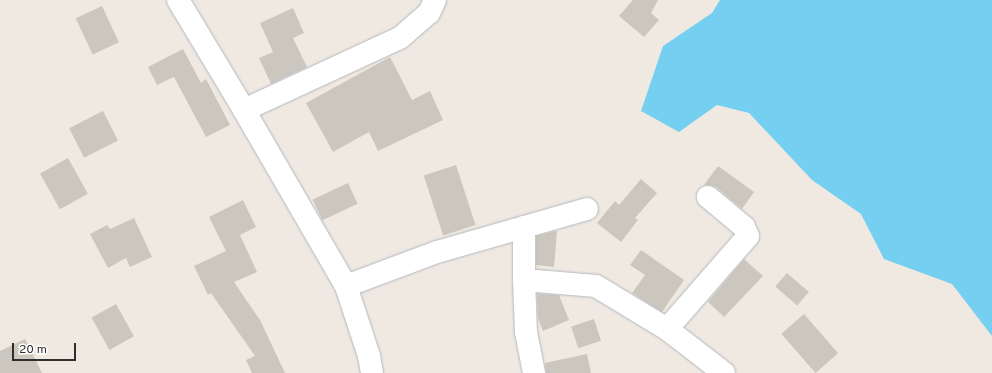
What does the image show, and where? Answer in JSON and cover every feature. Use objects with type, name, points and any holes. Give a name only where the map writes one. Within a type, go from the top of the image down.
[{"type":"street","points":[[178,0],[346,286],[369,356],[372,373]]},
{"type":"street","points":[[244,110],[400,38],[429,13],[434,0]]},
{"type":"street","points":[[667,329],[748,236],[744,227],[708,197]]},
{"type":"street","points":[[346,286],[437,252],[587,209]]},
{"type":"street","points":[[524,227],[526,332],[534,373]]},
{"type":"street","points":[[524,280],[596,286],[667,329],[724,373]]},
{"type":"water","points":[[720,0],[992,0],[992,336],[952,284],[884,259],[861,214],[812,180],[749,113],[717,105],[679,132],[641,111],[663,46],[712,13]]},
{"type":"building","points":[[633,0],[658,0],[651,13],[659,20],[644,37],[619,16]]},
{"type":"building","points":[[102,6],[119,42],[93,55],[76,18]]},
{"type":"building","points":[[293,8],[304,33],[293,38],[307,67],[271,84],[259,58],[273,52],[260,23]]},
{"type":"building","points":[[183,49],[201,83],[206,79],[230,125],[206,137],[174,77],[157,85],[148,67]]},
{"type":"building","points":[[390,57],[412,100],[430,91],[443,120],[378,151],[369,132],[333,152],[306,103]]},
{"type":"building","points":[[103,111],[118,140],[84,158],[69,128]]},
{"type":"building","points":[[68,158],[88,194],[60,209],[40,174]]},
{"type":"building","points":[[456,165],[475,225],[443,235],[424,176]]},
{"type":"building","points":[[718,166],[754,192],[742,209],[716,187],[704,185]]},
{"type":"building","points":[[641,179],[657,193],[635,218],[638,220],[621,242],[597,223],[615,201],[619,205]]},
{"type":"building","points":[[348,183],[358,204],[322,220],[313,199]]},
{"type":"building","points":[[243,200],[256,227],[240,235],[257,272],[234,282],[260,320],[285,373],[252,373],[246,360],[255,356],[211,293],[208,295],[194,266],[226,251],[209,217]]},
{"type":"building","points":[[134,218],[152,257],[130,267],[126,258],[108,268],[90,234],[107,225],[110,229]]},
{"type":"building","points":[[557,231],[554,267],[536,265],[536,236]]},
{"type":"building","points":[[641,250],[684,280],[662,312],[632,293],[645,275],[630,265]]},
{"type":"building","points":[[744,259],[763,276],[724,317],[708,302]]},
{"type":"building","points":[[787,273],[809,292],[797,306],[775,287]]},
{"type":"building","points":[[537,294],[559,295],[569,320],[543,331],[538,318]]},
{"type":"building","points":[[116,304],[134,336],[109,350],[92,318]]},
{"type":"building","points":[[804,314],[838,353],[815,373],[781,334]]},
{"type":"building","points":[[594,319],[601,341],[578,348],[571,326]]},
{"type":"building","points":[[25,339],[42,373],[0,373],[0,351]]},
{"type":"building","points":[[587,354],[591,373],[546,373],[545,363]]}]
